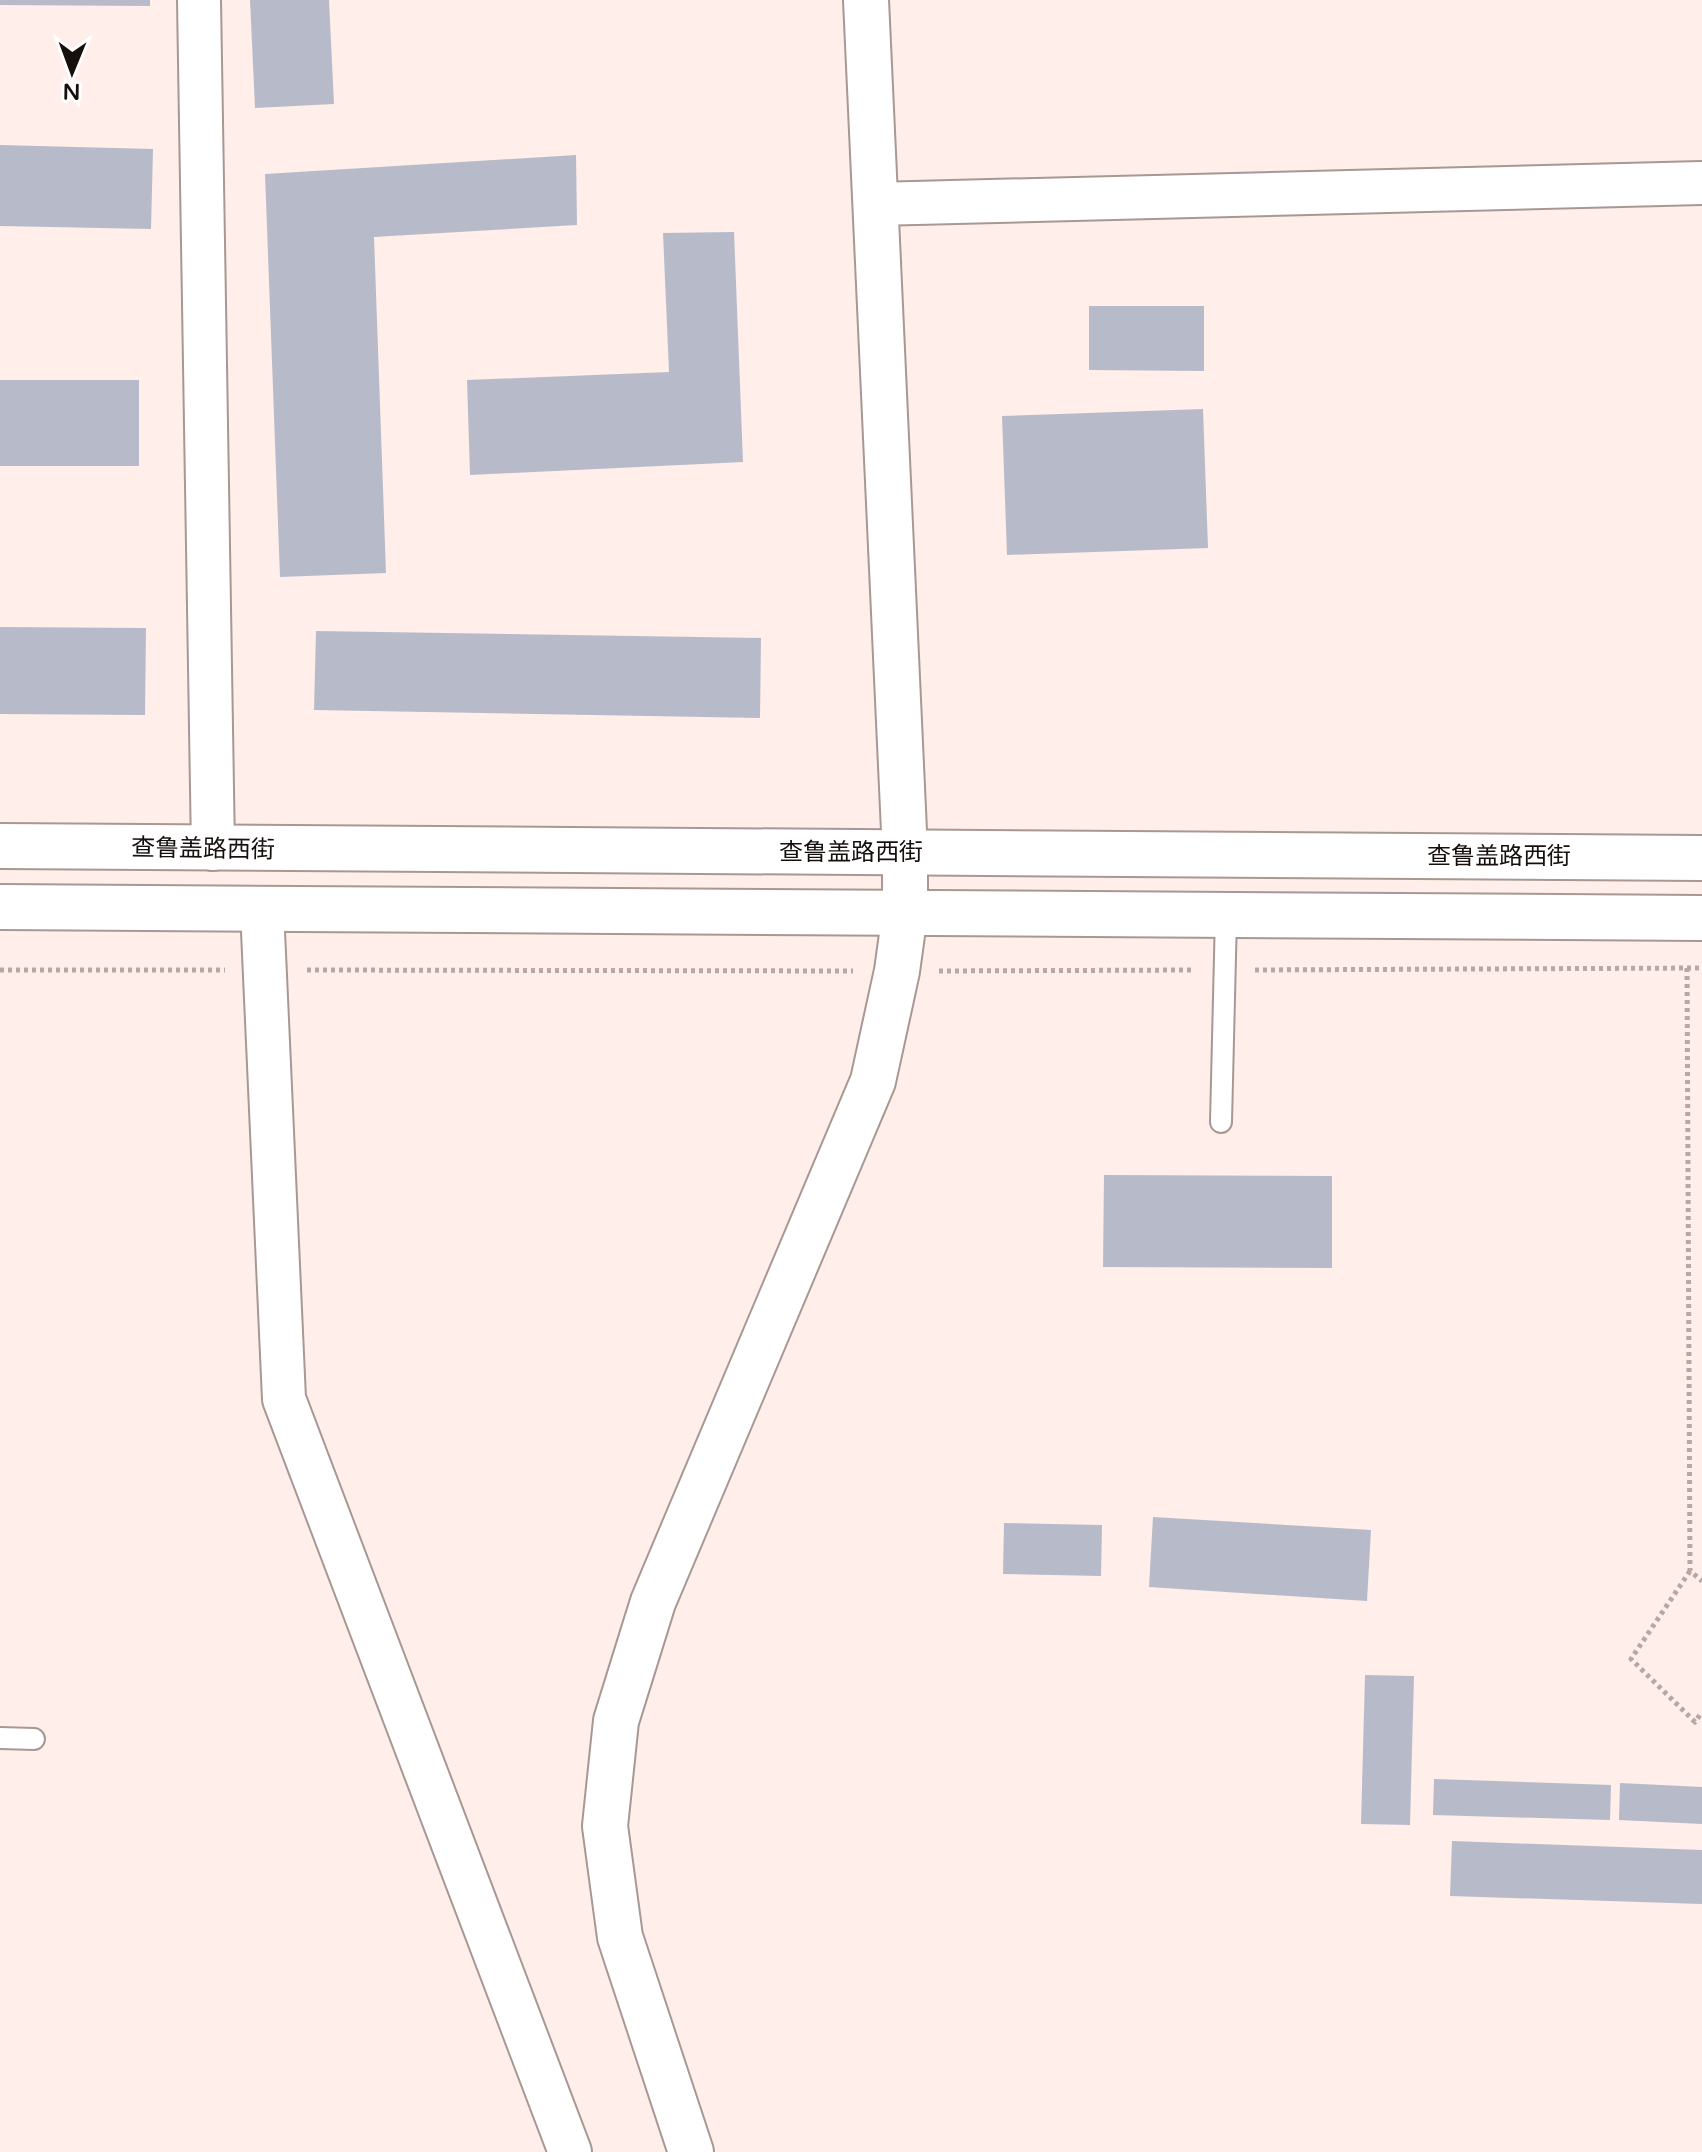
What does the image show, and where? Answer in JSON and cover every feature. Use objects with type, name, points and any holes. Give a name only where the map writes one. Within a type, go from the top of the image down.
[{"type":"street","points":[[199,0],[213,849]]},
{"type":"street","points":[[691,2152],[620,1937],[605,1826],[616,1721],[653,1602],[873,1081],[897,971],[905,913],[905,853],[866,0]]},
{"type":"street","points":[[875,204],[1702,183]]},
{"type":"street","name":"查鲁盖路西街","points":[[0,846],[1702,858]]},
{"type":"street","points":[[0,907],[1702,918]]},
{"type":"street","points":[[262,909],[284,1399],[570,2152]]},
{"type":"lane","points":[[1221,1122],[1226,915]]},
{"type":"lane","points":[[0,1738],[34,1739]]},
{"type":"path","points":[[1687,968],[1690,1571],[1631,1659],[1695,1722],[1702,1712]]},
{"type":"path","points":[[1690,1571],[1702,1581]]},
{"type":"building","points":[[0,0],[150,0],[150,6],[0,5]]},
{"type":"building","points":[[250,0],[329,0],[334,104],[255,108]]},
{"type":"building","points":[[0,145],[153,149],[151,229],[0,226]]},
{"type":"building","points":[[576,155],[577,225],[374,237],[386,573],[280,577],[265,174]]},
{"type":"building","points":[[734,232],[743,462],[470,475],[467,380],[669,372],[663,233]]},
{"type":"building","points":[[1089,306],[1204,306],[1204,371],[1089,370]]},
{"type":"building","points":[[0,380],[139,380],[139,466],[0,466]]},
{"type":"building","points":[[1203,409],[1208,548],[1007,555],[1002,416]]},
{"type":"building","points":[[0,627],[146,628],[145,715],[0,714]]},
{"type":"building","points":[[316,631],[761,638],[760,718],[314,710]]},
{"type":"building","points":[[1104,1175],[1332,1176],[1332,1268],[1103,1267]]},
{"type":"building","points":[[1153,1517],[1371,1530],[1367,1601],[1149,1587]]},
{"type":"building","points":[[1004,1523],[1102,1525],[1101,1576],[1003,1574]]},
{"type":"building","points":[[1365,1675],[1414,1676],[1410,1825],[1361,1824]]},
{"type":"building","points":[[1434,1779],[1611,1785],[1610,1820],[1433,1815]]},
{"type":"building","points":[[1620,1783],[1702,1787],[1702,1824],[1619,1820]]},
{"type":"building","points":[[1452,1841],[1702,1850],[1702,1904],[1450,1896]]}]
